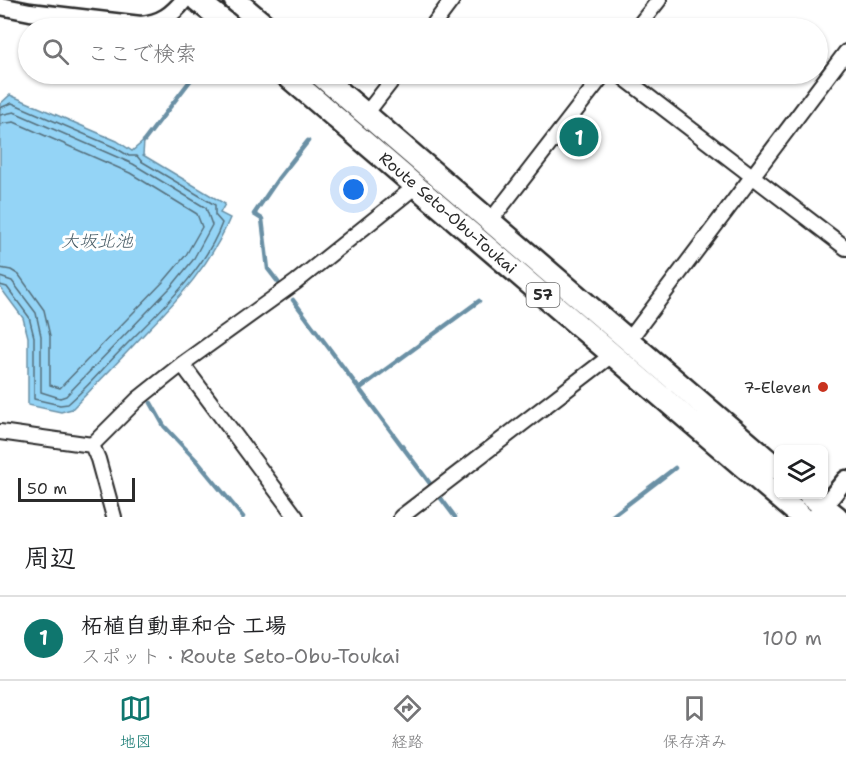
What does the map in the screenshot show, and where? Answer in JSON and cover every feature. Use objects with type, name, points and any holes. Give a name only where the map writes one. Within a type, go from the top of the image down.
[{"type":"main road","points":[[197,0],[220,18]]},
{"type":"main road","points":[[235,0],[256,18]]},
{"type":"main road","name":"Route Seto-Obu-Toukai","points":[[297,84],[416,186],[774,466]]},
{"type":"main road","name":"Route Seto-Obu-Toukai","points":[[332,84],[491,220],[621,347],[802,517]]},
{"type":"street","points":[[166,18],[184,0]]},
{"type":"street","points":[[438,18],[452,0]]},
{"type":"street","points":[[645,18],[659,0]]},
{"type":"street","points":[[0,6],[81,18]]},
{"type":"street","points":[[828,76],[846,52]]},
{"type":"street","points":[[366,114],[389,84]]},
{"type":"street","points":[[491,220],[596,84]]},
{"type":"street","points":[[632,84],[846,248]]},
{"type":"street","points":[[401,517],[621,347],[822,84]]},
{"type":"street","points":[[92,445],[138,399],[182,364],[296,282],[416,186]]},
{"type":"street","points":[[182,364],[296,517]]},
{"type":"street","points":[[0,432],[92,445]]},
{"type":"street","points":[[92,445],[114,517]]},
{"type":"street","points":[[821,509],[846,479]]},
{"type":"water","name":"大坂北池","points":[[10,95],[117,141],[132,151],[144,141],[143,155],[225,204],[220,213],[230,218],[214,250],[183,293],[72,409],[61,412],[28,405],[28,337],[23,318],[0,287],[0,104]]},
{"type":"waterway","points":[[144,141],[188,84]]},
{"type":"waterway","points":[[278,282],[268,269],[262,219],[254,214],[308,141]]},
{"type":"waterway","points":[[293,300],[455,517]]},
{"type":"waterway","points":[[359,389],[479,301]]},
{"type":"waterway","points":[[151,403],[164,426],[196,460],[243,517]]},
{"type":"waterway","points":[[611,517],[675,468]]},
{"type":"place","name":"柘植自動車和合 工場","points":[[579,137]]},
{"type":"place","name":"7-Eleven","points":[[823,387]]}]
